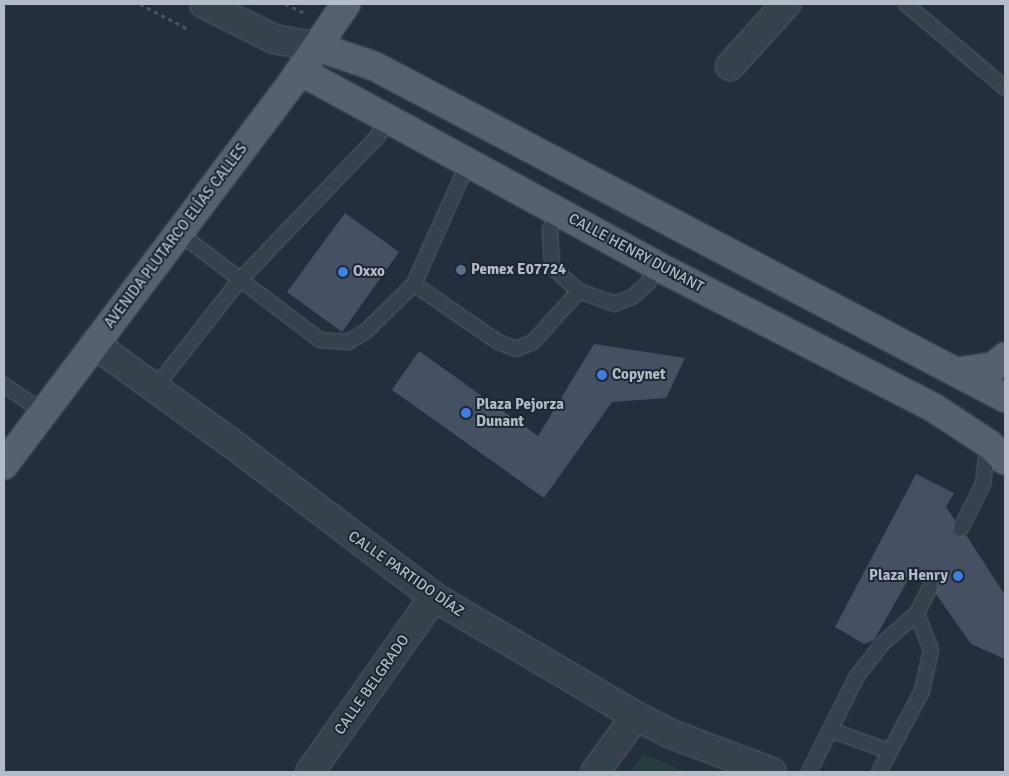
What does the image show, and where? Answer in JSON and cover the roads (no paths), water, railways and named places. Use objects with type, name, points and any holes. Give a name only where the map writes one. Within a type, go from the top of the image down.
[{"type":"main road","name":"AVENIDA PLUTARCO ELÍAS CALLES","points":[[4,465],[318,47],[346,4]]},
{"type":"main road","name":"CALLE HENRY DUNANT","points":[[318,47],[374,66],[1005,398]]},
{"type":"main road","name":"CALLE HENRY DUNANT","points":[[300,71],[386,121],[558,211],[657,266],[934,408],[997,452]]},
{"type":"main road","points":[[956,372],[993,367],[1005,357]]},
{"type":"street","name":"CALLE HENRY DUNANT","points":[[204,4],[274,40],[318,47]]},
{"type":"street","points":[[730,66],[786,4]]},
{"type":"street","name":"CALLE HENRY DUNANT","points":[[274,40],[300,71]]},
{"type":"street","name":"CALLE PARTIDO DÍAZ","points":[[94,344],[238,448],[434,597],[636,716],[671,734],[772,772]]},
{"type":"street","name":"CALLE BELGRADO","points":[[310,772],[434,597]]},
{"type":"street","points":[[595,772],[636,716]]},
{"type":"lane","points":[[906,4],[1005,88]]},
{"type":"lane","points":[[154,389],[240,281],[378,136],[386,121]]},
{"type":"lane","points":[[179,233],[306,331],[320,340],[348,342],[366,331],[414,284],[468,163]]},
{"type":"lane","points":[[558,211],[550,230],[552,267],[579,291],[614,304],[632,298],[648,282],[657,266]]},
{"type":"lane","points":[[414,284],[498,342],[516,349],[533,342],[579,291]]},
{"type":"lane","points":[[4,385],[43,412]]},
{"type":"lane","points":[[961,528],[997,452]]},
{"type":"lane","points":[[808,772],[857,676],[883,643],[918,613],[931,586]]},
{"type":"lane","points":[[879,772],[922,691],[931,650],[918,613]]},
{"type":"lane","points":[[830,730],[889,751]]},
{"type":"place","name":"Pemex E07724","points":[[461,270]]},
{"type":"place","name":"Oxxo","points":[[343,272]]},
{"type":"place","name":"Copynet","points":[[602,375]]},
{"type":"place","name":"Plaza Pejorza Dunant","points":[[466,413]]},
{"type":"place","name":"Plaza Henry","points":[[958,576]]}]
